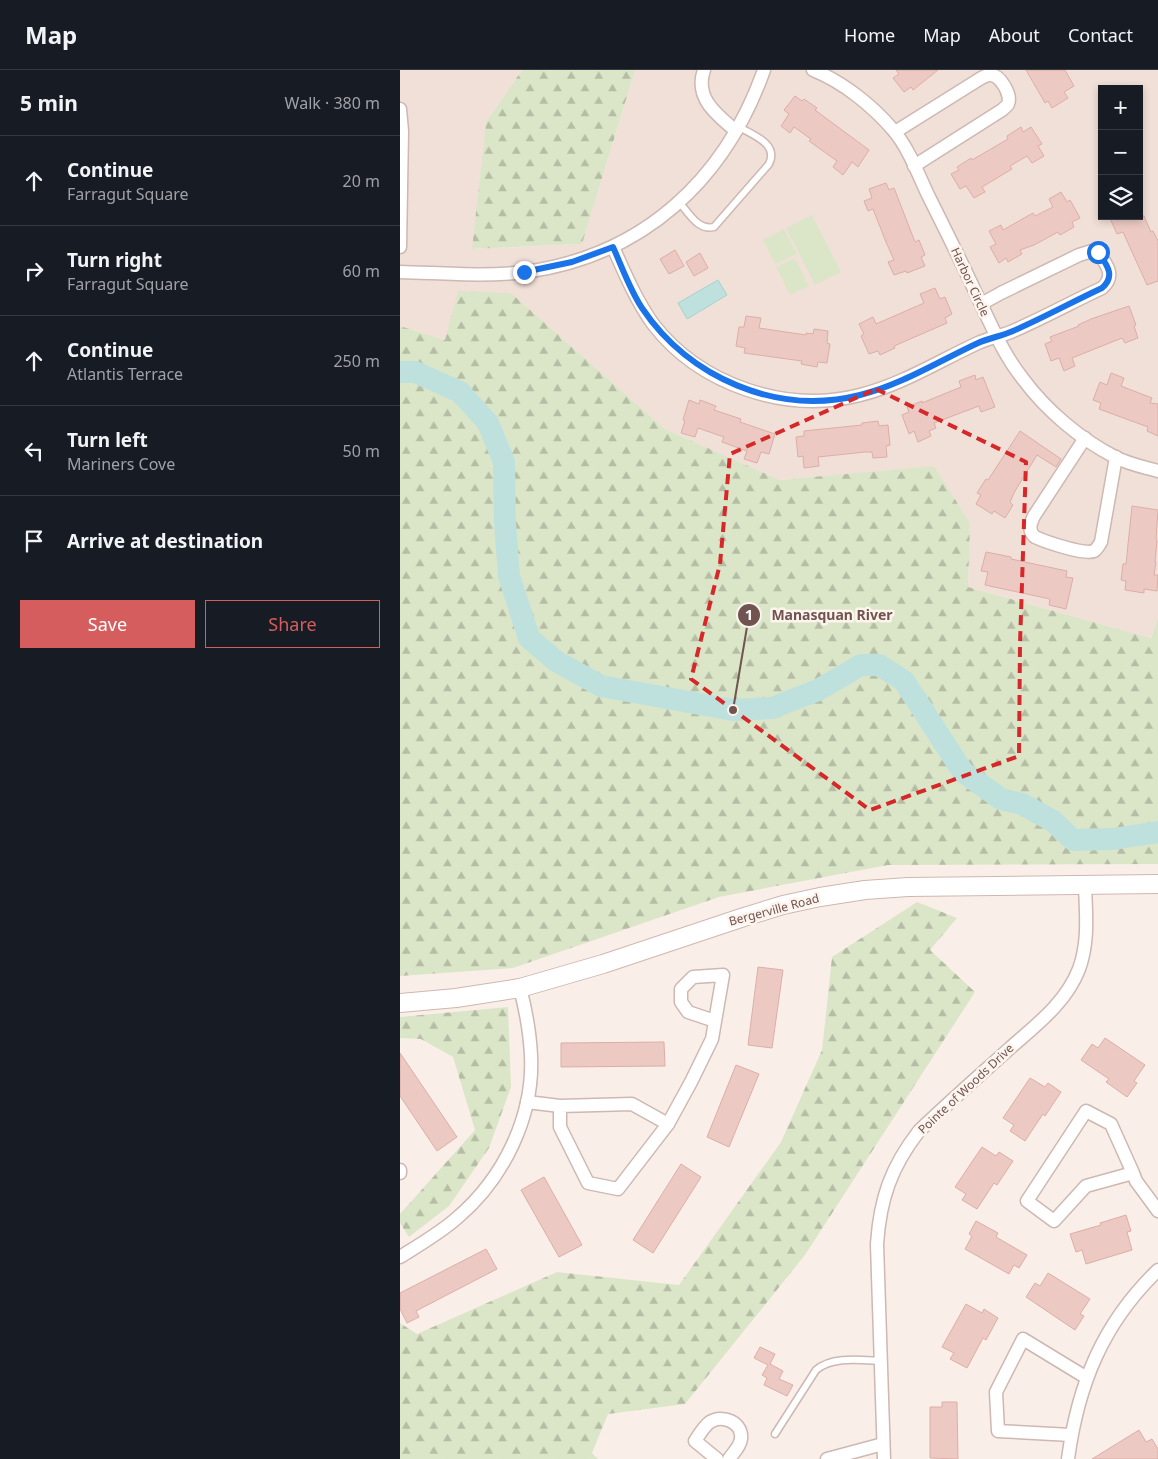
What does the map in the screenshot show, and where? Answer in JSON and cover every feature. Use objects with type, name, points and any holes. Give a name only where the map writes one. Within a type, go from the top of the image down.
[{"type":"street","points":[[704,70],[701,84],[703,96],[708,106],[737,129]]},
{"type":"street","points":[[400,272],[490,274],[524,272],[572,262],[613,247],[636,234],[679,202],[700,182],[720,158],[737,129],[754,98],[764,70]]},
{"type":"street","name":"Harbor Circle","points":[[813,70],[844,87],[859,98],[895,132],[914,166],[995,336],[1013,366],[1035,394],[1058,417],[1085,438],[1116,458],[1158,471]]},
{"type":"street","points":[[895,132],[989,75],[996,76],[1007,91],[1008,105],[1002,110],[914,166]]},
{"type":"street","points":[[400,109],[402,131],[400,247]]},
{"type":"street","points":[[613,247],[634,294],[655,326],[673,345],[693,362],[715,376],[740,388],[790,400],[815,401],[839,399],[861,395],[888,386],[980,342],[1012,331],[1102,288],[1110,277],[1106,264],[1098,252],[1092,251],[1044,272],[981,304]]},
{"type":"street","points":[[1085,438],[1034,516],[1030,527],[1035,537],[1080,550],[1092,552],[1096,550],[1101,542],[1116,458]]},
{"type":"street","name":"Bergerville Road","points":[[400,1003],[456,998],[520,988],[603,964],[783,905],[820,897],[865,890],[908,887],[1158,884]]},
{"type":"street","name":"Pointe of Woods Drive","points":[[884,1459],[877,1244],[879,1220],[890,1178],[907,1147],[919,1132],[1048,1014],[1068,991],[1079,969],[1085,946],[1087,930],[1085,886]]},
{"type":"street","points":[[400,1256],[456,1219],[483,1192],[504,1163],[513,1145],[527,1102],[532,1058],[527,1017],[520,988]]},
{"type":"street","points":[[560,1106],[560,1128],[588,1183],[618,1189],[668,1124],[712,1039],[715,1022]]},
{"type":"street","points":[[527,1102],[560,1106],[632,1104],[668,1124]]},
{"type":"street","points":[[1133,1173],[1086,1186],[1054,1221],[1027,1202],[1086,1111],[1111,1124],[1133,1173],[1136,1181],[1158,1211]]},
{"type":"street","points":[[1068,1459],[1071,1435],[1080,1398],[1104,1339],[1124,1308],[1143,1284],[1158,1270]]},
{"type":"street","points":[[1071,1435],[998,1431],[996,1392],[1022,1339],[1087,1378]]},
{"type":"street","points":[[717,1459],[695,1440],[709,1423],[719,1418],[730,1421],[739,1428],[741,1439],[738,1448],[729,1459]]},
{"type":"street","points":[[827,1459],[883,1444]]},
{"type":"lane","points":[[679,202],[698,224],[708,229],[714,227],[769,164],[772,150],[768,145],[737,129]]},
{"type":"lane","points":[[775,1434],[816,1370],[824,1363],[845,1360],[880,1361]]},
{"type":"highlighted area","points":[[876,389],[1026,462],[1020,644],[1019,756],[870,810],[691,679],[720,564],[730,454]]},
{"type":"shaded area","points":[[400,70],[522,70],[486,122],[473,249],[582,244],[635,70],[1158,70],[1158,617],[1151,638],[968,587],[970,523],[934,467],[780,480],[665,429],[511,293],[445,340],[400,326]]},
{"type":"green space","points":[[522,70],[635,70],[582,244],[472,249],[486,122]]},
{"type":"green space","points":[[812,215],[841,272],[815,285],[786,228]]},
{"type":"green space","points":[[784,229],[797,254],[775,264],[763,240]]},
{"type":"green space","points":[[795,258],[809,286],[790,295],[776,267]]},
{"type":"green space","points":[[458,291],[511,293],[665,429],[780,480],[934,466],[970,523],[968,587],[1151,638],[1158,617],[1158,864],[888,865],[719,897],[513,968],[400,976],[400,326],[445,340]]},
{"type":"green space","points":[[917,902],[957,918],[930,950],[975,992],[805,1255],[685,1404],[608,1414],[592,1453],[598,1459],[400,1459],[400,1323],[417,1334],[557,1272],[679,1285],[781,1142],[822,1050],[832,957]]},
{"type":"green space","points":[[508,1007],[511,1087],[489,1148],[449,1206],[409,1237],[400,1223],[400,1214],[475,1130],[453,1057],[421,1039],[400,1038],[400,1017]]},
{"type":"water","points":[[718,280],[727,295],[687,319],[678,303]]},
{"type":"building","points":[[896,70],[938,70],[913,90],[911,87],[904,92],[893,78],[899,74]]},
{"type":"building","points":[[1026,70],[1065,70],[1074,86],[1064,92],[1068,98],[1052,108],[1048,101],[1045,103]]},
{"type":"building","points":[[795,96],[802,101],[804,99],[817,108],[815,110],[869,150],[858,167],[852,162],[843,175],[833,167],[837,161],[809,141],[811,139],[794,127],[790,133],[781,126],[789,114],[784,110]]},
{"type":"building","points":[[1021,127],[1023,132],[1031,127],[1042,144],[1038,146],[1044,156],[1032,163],[1027,156],[1010,166],[1012,169],[982,187],[985,192],[974,198],[966,186],[960,189],[951,174],[959,170],[957,167],[1008,139],[1007,136]]},
{"type":"building","points":[[886,183],[889,190],[894,188],[915,242],[919,240],[925,255],[921,257],[925,266],[907,273],[906,271],[894,275],[888,262],[894,260],[873,209],[868,211],[864,201],[872,198],[869,189]]},
{"type":"building","points":[[1061,192],[1067,202],[1070,200],[1080,218],[1072,222],[1074,227],[1060,235],[1058,232],[1020,250],[1022,254],[1008,262],[1006,258],[999,263],[990,247],[996,244],[989,231],[1001,225],[1003,230],[1033,213],[1035,216],[1053,207],[1049,199]]},
{"type":"building","points":[[1144,216],[1151,232],[1153,231],[1158,241],[1158,281],[1147,285],[1123,232],[1117,234],[1111,220],[1143,220]]},
{"type":"building","points":[[675,250],[684,266],[669,274],[660,259]]},
{"type":"building","points":[[700,253],[708,268],[694,276],[686,262]]},
{"type":"building","points":[[935,288],[940,299],[945,297],[952,314],[945,318],[947,323],[894,346],[895,348],[880,355],[878,351],[869,354],[861,336],[864,334],[859,324],[873,317],[876,324],[924,303],[920,294]]},
{"type":"building","points":[[1129,306],[1136,325],[1134,326],[1138,338],[1125,343],[1122,338],[1072,358],[1075,366],[1064,371],[1059,358],[1051,361],[1045,344],[1052,341],[1050,337],[1079,326],[1091,319]]},
{"type":"building","points":[[746,316],[761,318],[759,328],[806,335],[806,333],[813,334],[814,329],[828,331],[827,343],[830,344],[827,363],[818,362],[817,367],[801,364],[802,361],[744,353],[745,348],[736,346],[739,327],[744,327]]},
{"type":"building","points":[[1111,373],[1124,378],[1121,386],[1152,398],[1150,403],[1158,404],[1158,436],[1147,431],[1148,427],[1099,409],[1101,403],[1093,400],[1100,382],[1107,385]]},
{"type":"building","points":[[975,375],[976,380],[983,377],[995,407],[981,412],[979,406],[934,423],[936,428],[929,431],[931,436],[918,442],[914,431],[909,434],[902,415],[909,412],[907,407],[961,387],[959,381]]},
{"type":"building","points":[[689,400],[699,404],[700,400],[716,406],[714,410],[741,419],[740,422],[775,434],[769,454],[761,452],[757,463],[744,459],[747,451],[722,442],[724,437],[698,428],[695,437],[681,433]]},
{"type":"building","points":[[878,421],[879,426],[888,425],[890,445],[886,446],[887,457],[873,458],[872,452],[865,452],[818,457],[819,466],[804,468],[803,456],[798,457],[796,437],[804,436],[804,431],[862,425],[862,423]]},
{"type":"building","points":[[1020,431],[1061,459],[1056,467],[1037,455],[1015,491],[1010,502],[1013,505],[1005,518],[994,511],[992,514],[976,504],[981,495],[977,493],[986,479],[988,480]]},
{"type":"building","points":[[1132,506],[1158,510],[1154,575],[1158,575],[1157,591],[1144,589],[1144,593],[1125,590],[1126,581],[1121,580],[1123,564],[1126,564]]},
{"type":"building","points":[[986,552],[1067,571],[1066,577],[1073,578],[1066,609],[1049,605],[1050,599],[985,585],[988,572],[981,571]]},
{"type":"building","points":[[758,967],[783,970],[772,1048],[748,1045]]},
{"type":"building","points":[[1105,1038],[1145,1065],[1134,1081],[1137,1083],[1127,1097],[1106,1082],[1109,1079],[1081,1060],[1092,1044],[1098,1048]]},
{"type":"building","points":[[664,1042],[665,1066],[561,1067],[561,1043]]},
{"type":"building","points":[[400,1053],[457,1137],[437,1151],[400,1096]]},
{"type":"building","points":[[736,1065],[759,1074],[729,1147],[707,1137]]},
{"type":"building","points":[[1030,1078],[1045,1087],[1048,1083],[1061,1092],[1025,1141],[1010,1131],[1014,1125],[1003,1118]]},
{"type":"building","points":[[982,1147],[996,1156],[999,1152],[1013,1161],[997,1185],[994,1183],[977,1209],[962,1200],[966,1194],[955,1187]]},
{"type":"building","points":[[681,1164],[701,1177],[653,1253],[633,1240]]},
{"type":"building","points":[[544,1177],[582,1245],[559,1257],[521,1190]]},
{"type":"building","points":[[1126,1215],[1131,1231],[1127,1232],[1132,1250],[1086,1264],[1082,1250],[1076,1252],[1070,1234]]},
{"type":"building","points":[[976,1221],[998,1233],[996,1237],[1027,1255],[1019,1268],[1014,1265],[1009,1274],[965,1249],[972,1236],[969,1234]]},
{"type":"building","points":[[486,1249],[497,1269],[416,1311],[419,1317],[407,1323],[400,1309],[400,1293]]},
{"type":"building","points":[[1048,1273],[1090,1299],[1080,1314],[1084,1316],[1075,1330],[1026,1297],[1035,1283],[1040,1286]]},
{"type":"building","points":[[966,1304],[982,1313],[984,1309],[998,1318],[986,1340],[983,1338],[967,1368],[950,1359],[954,1353],[942,1347]]},
{"type":"building","points":[[760,1347],[775,1354],[770,1364],[783,1371],[779,1379],[793,1385],[787,1396],[764,1385],[767,1378],[762,1375],[768,1365],[754,1358]]},
{"type":"building","points":[[942,1402],[957,1402],[958,1459],[930,1458],[930,1407],[942,1407]]},
{"type":"building","points":[[1139,1430],[1146,1442],[1152,1439],[1158,1449],[1158,1459],[1092,1459]]},
{"type":"waterway","points":[[400,372],[415,372],[460,392],[488,423],[504,462],[505,523],[509,576],[529,638],[556,661],[601,686],[733,710],[772,708],[818,690],[861,665],[879,665],[904,681],[963,772],[1001,799],[1022,804],[1053,821],[1073,840],[1113,839],[1158,832]]},
{"type":"place","name":"Manasquan River","points":[[733,710]]},
{"type":"route","points":[[524,272],[572,262],[613,247],[634,294],[655,326],[693,362],[715,376],[740,388],[790,400],[815,401],[861,395],[888,386],[980,342],[1012,331],[1102,288],[1110,277],[1106,264],[1098,252]]}]
